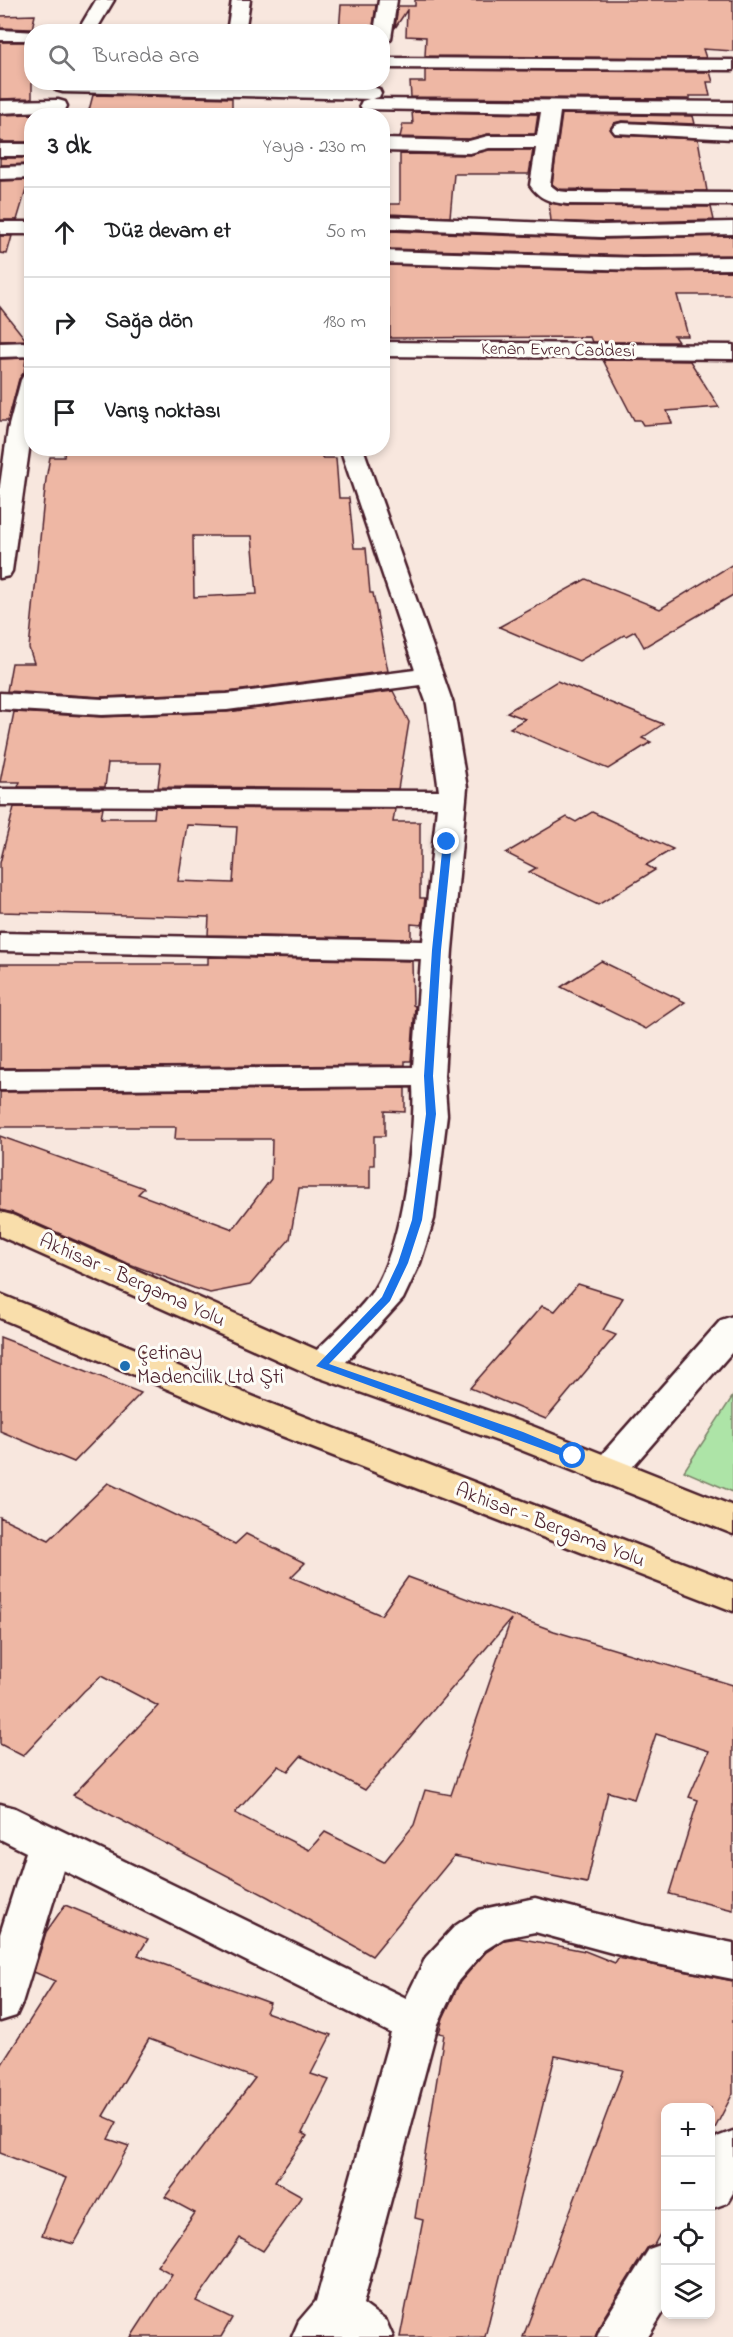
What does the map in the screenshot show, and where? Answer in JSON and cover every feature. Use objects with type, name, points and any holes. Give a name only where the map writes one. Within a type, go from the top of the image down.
[{"type":"main road","name":"Akhisar - Bergama Yolu","points":[[0,1222],[322,1366],[519,1435],[733,1521]]},
{"type":"main road","name":"Akhisar - Bergama Yolu","points":[[0,1305],[256,1412],[733,1598]]},
{"type":"street","points":[[91,24],[105,0]]},
{"type":"street","points":[[237,24],[241,0]]},
{"type":"street","points":[[384,24],[388,0]]},
{"type":"street","points":[[0,35],[24,35]]},
{"type":"street","points":[[390,63],[733,65]]},
{"type":"street","points":[[58,108],[62,90]]},
{"type":"street","points":[[186,90],[370,99],[549,126],[571,127]]},
{"type":"street","points":[[0,107],[24,109]]},
{"type":"street","points":[[390,145],[470,147],[549,126],[733,108]]},
{"type":"street","points":[[549,126],[540,185],[544,192],[553,196],[733,199]]},
{"type":"street","points":[[605,129],[732,131]]},
{"type":"street","points":[[0,150],[24,150]]},
{"type":"street","points":[[0,173],[24,172]]},
{"type":"street","points":[[390,222],[601,231],[733,228]]},
{"type":"street","points":[[0,228],[24,228]]},
{"type":"street","points":[[390,256],[642,264],[733,263]]},
{"type":"street","name":"Kenan Evren Caddesi","points":[[390,349],[733,352]]},
{"type":"street","points":[[0,350],[24,350]]},
{"type":"street","points":[[0,571],[17,440],[24,412]]},
{"type":"street","points":[[322,1366],[386,1299],[403,1263],[417,1220],[431,1114],[428,1076],[437,950],[453,788],[440,704],[354,456]]},
{"type":"street","points":[[0,701],[102,707],[227,702],[430,676]]},
{"type":"street","points":[[0,797],[452,798]]},
{"type":"street","points":[[0,942],[437,950]]},
{"type":"street","points":[[0,1080],[428,1076]]},
{"type":"street","points":[[608,1471],[733,1328]]},
{"type":"street","points":[[0,1821],[416,2024]]},
{"type":"street","points":[[0,2003],[49,1846]]},
{"type":"street","points":[[341,2329],[416,2024],[441,1970],[470,1938],[494,1922],[536,1915],[642,1943],[733,1961]]},
{"type":"street","points":[[715,2181],[733,2151]]},
{"type":"street","points":[[621,2337],[665,2265]]},
{"type":"green space","points":[[733,1396],[733,1492],[684,1471]]},
{"type":"building","points":[[415,0],[733,0],[733,51],[703,49],[706,58],[425,56],[426,37],[406,36],[407,10],[395,28],[398,6],[415,6]]},
{"type":"building","points":[[341,5],[376,5],[373,24],[340,24]]},
{"type":"building","points":[[35,15],[33,24],[24,24],[24,29],[0,28],[0,16]]},
{"type":"building","points":[[0,42],[24,42],[24,90],[32,90],[32,98],[0,99]]},
{"type":"building","points":[[425,70],[710,72],[713,82],[707,82],[710,96],[690,96],[690,99],[411,97],[410,82],[425,82]]},
{"type":"building","points":[[93,95],[232,98],[232,108],[90,108]]},
{"type":"building","points":[[412,112],[538,114],[535,134],[488,134],[469,139],[400,137],[403,124],[413,124]]},
{"type":"building","points":[[24,114],[24,142],[0,142],[0,115]]},
{"type":"building","points":[[562,114],[693,116],[695,124],[622,121],[614,123],[610,129],[615,135],[698,139],[707,191],[559,189],[552,184]]},
{"type":"building","points":[[489,150],[533,150],[529,174],[454,174],[450,217],[390,214],[390,204],[400,204],[400,154],[470,155]]},
{"type":"building","points":[[0,158],[24,158],[24,164],[0,165]]},
{"type":"building","points":[[24,180],[24,197],[17,220],[0,220],[0,181]]},
{"type":"building","points":[[549,203],[567,206],[711,207],[714,220],[601,223],[551,221]]},
{"type":"building","points":[[390,231],[601,239],[733,236],[733,255],[642,256],[390,249]]},
{"type":"building","points":[[0,236],[12,236],[7,254],[0,253]]},
{"type":"building","points":[[390,265],[642,272],[733,271],[733,295],[677,295],[688,336],[674,336],[678,342],[592,342],[590,337],[390,338]]},
{"type":"building","points":[[0,307],[24,340],[0,341]]},
{"type":"building","points":[[24,358],[24,373],[19,379],[8,421],[0,421],[0,359]]},
{"type":"building","points":[[603,360],[690,361],[719,407],[667,411],[672,423],[643,425],[640,420],[634,420]]},
{"type":"building","points":[[322,456],[322,458],[336,458],[339,498],[349,498],[354,548],[366,548],[370,593],[373,593],[388,671],[227,692],[102,697],[7,691],[12,663],[34,663],[29,648],[50,457]],"holes":[[[193,536],[252,536],[257,594],[194,597]]]},
{"type":"building","points":[[733,564],[733,595],[644,647],[635,631],[579,661],[499,627],[586,579],[660,609]]},
{"type":"building","points":[[557,681],[663,724],[642,738],[651,742],[608,769],[510,728],[525,719],[507,712]]},
{"type":"building","points":[[393,691],[409,722],[398,789],[158,787],[161,763],[108,763],[105,787],[18,787],[20,782],[0,782],[14,712],[102,717],[227,712]]},
{"type":"building","points":[[14,807],[103,808],[101,818],[154,818],[155,808],[395,809],[393,822],[420,822],[420,898],[425,898],[422,925],[411,924],[411,939],[208,935],[209,917],[0,912],[0,863]],"holes":[[[187,825],[237,827],[233,883],[178,881]]]},
{"type":"building","points":[[592,812],[673,849],[646,865],[655,870],[598,905],[529,872],[536,868],[506,853],[567,817],[576,822]]},
{"type":"building","points":[[208,957],[412,961],[413,1005],[415,1006],[411,1061],[405,1061],[405,1065],[0,1068],[0,964],[208,964]]},
{"type":"building","points":[[601,961],[685,1002],[646,1029],[561,987]]},
{"type":"building","points":[[405,1088],[405,1112],[385,1111],[385,1136],[374,1136],[374,1165],[370,1165],[370,1188],[299,1188],[290,1239],[250,1285],[210,1293],[124,1262],[13,1213],[0,1210],[0,1136],[144,1188],[138,1194],[233,1229],[271,1179],[272,1139],[175,1139],[176,1127],[0,1127],[0,1092]]},
{"type":"building","points":[[578,1284],[623,1298],[603,1330],[616,1335],[546,1419],[470,1388],[542,1306],[555,1311]]},
{"type":"building","points":[[0,1337],[141,1393],[74,1462],[0,1431]]},
{"type":"building","points":[[108,1483],[235,1544],[246,1534],[305,1563],[291,1577],[381,1615],[408,1577],[554,1631],[733,1685],[733,1910],[669,1894],[698,1800],[689,1797],[709,1751],[656,1734],[634,1799],[608,1792],[587,1883],[454,1856],[372,1956],[268,1897],[73,1795],[158,1706],[101,1676],[23,1756],[0,1744],[0,1517],[49,1540]],"holes":[[[511,1619],[451,1795],[425,1790],[414,1825],[384,1862],[325,1832],[309,1850],[235,1813],[278,1766],[288,1771],[301,1756],[365,1790]]]},
{"type":"building","points":[[65,1905],[148,1939],[138,1955],[270,2003],[266,2012],[331,2035],[311,2074],[329,2080],[302,2133],[307,2136],[275,2181],[302,2196],[263,2251],[240,2238],[196,2301],[232,2318],[221,2337],[131,2337],[172,2274],[157,2266],[195,2213],[165,2197],[255,2078],[149,2039],[103,2116],[117,2122],[108,2139],[129,2146],[74,2244],[42,2235],[66,2178],[0,2153],[0,2067],[55,1981],[34,1972],[46,1932]]},
{"type":"building","points":[[518,1938],[585,1951],[615,1963],[618,1958],[733,1981],[733,2093],[715,2128],[715,2103],[661,2103],[661,2232],[654,2245],[647,2248],[602,2320],[595,2337],[523,2337],[623,2070],[555,2056],[485,2337],[400,2337],[423,2220],[415,2218],[444,2034],[439,2033],[443,2018],[460,1982],[486,1952],[505,1940]]},
{"type":"place","name":"Çetinay Madencilik Ltd Şti","points":[[125,1366]]},
{"type":"route","points":[[447,842],[428,1076],[431,1114],[417,1220],[403,1263],[386,1299],[322,1366],[573,1456]]}]
